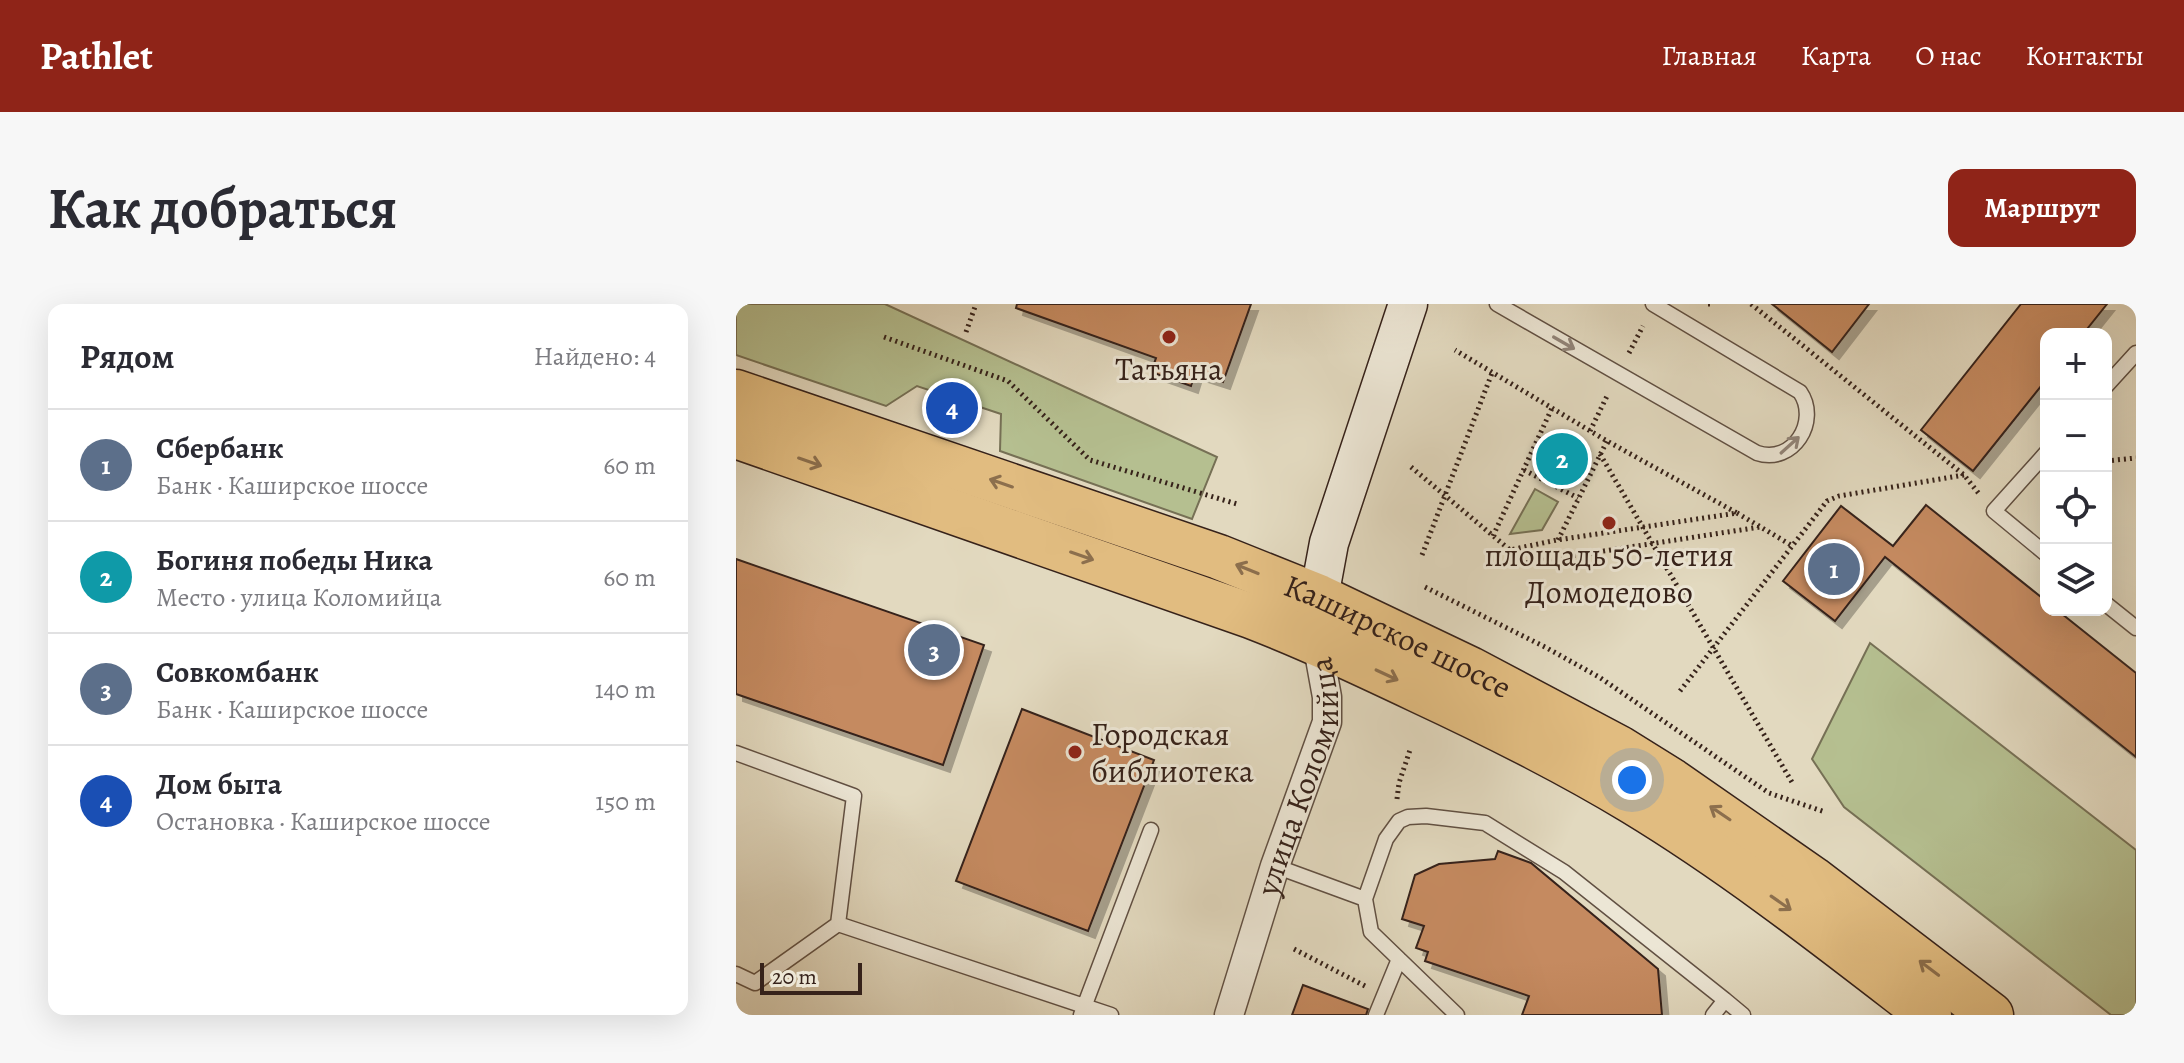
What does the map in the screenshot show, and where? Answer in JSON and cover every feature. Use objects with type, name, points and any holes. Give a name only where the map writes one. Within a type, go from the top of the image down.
[{"type":"main road","name":"улица Коломийца","points":[[1317,642],[1319,597],[1335,523],[1408,304]]},
{"type":"main road","name":"Каширское шоссе","points":[[736,392],[1219,557],[1319,597],[1508,688],[1659,772],[1743,828],[1991,1015]]},
{"type":"main road","name":"Каширское шоссе","points":[[736,436],[1204,599],[1317,642],[1497,728],[1632,801],[1792,911],[1929,1015]]},
{"type":"street","name":"улица Коломийца","points":[[1229,1015],[1275,866],[1327,722],[1327,697],[1317,642]]},
{"type":"lane","points":[[1497,304],[1757,453],[1775,456],[1791,448],[1807,421],[1805,399],[1800,392],[1653,304]]},
{"type":"lane","points":[[2112,379],[2136,353]]},
{"type":"lane","points":[[2040,460],[1994,511],[2040,549]]},
{"type":"lane","points":[[2112,609],[2136,628]]},
{"type":"lane","points":[[736,753],[854,796],[838,924],[755,983],[736,974]]},
{"type":"lane","points":[[1457,1015],[1371,932],[1365,899],[1386,839],[1399,821],[1408,817],[1485,823],[1564,872],[1743,1015]]},
{"type":"lane","points":[[1082,1010],[1151,830]]},
{"type":"lane","points":[[1275,866],[1365,899]]},
{"type":"lane","points":[[838,924],[1082,1010],[1111,1015]]},
{"type":"lane","points":[[1376,1015],[1399,959]]},
{"type":"lane","points":[[1713,1015],[1725,1000]]},
{"type":"path","points":[[966,332],[976,304]]},
{"type":"path","points":[[1708,304],[1714,304]]},
{"type":"path","points":[[1751,304],[1964,475],[1994,511]]},
{"type":"path","points":[[884,337],[1008,381],[1090,460],[1237,504]]},
{"type":"path","points":[[1455,350],[1607,441],[1791,545]]},
{"type":"path","points":[[1422,555],[1492,373]]},
{"type":"path","points":[[1493,536],[1552,408]]},
{"type":"path","points":[[1557,540],[1607,441]]},
{"type":"path","points":[[1600,454],[1793,784]]},
{"type":"path","points":[[2112,460],[2136,458]]},
{"type":"path","points":[[1411,467],[1510,550],[1737,513]]},
{"type":"path","points":[[1524,470],[1578,498]]},
{"type":"path","points":[[1680,691],[1822,506],[1833,498],[1964,475]]},
{"type":"path","points":[[1526,563],[1760,527]]},
{"type":"path","points":[[1425,587],[1599,677],[1759,787],[1781,799],[1825,812]]},
{"type":"path","points":[[1399,821],[1397,792],[1410,750]]},
{"type":"path","points":[[1294,949],[1383,996]]},
{"type":"green space","points":[[736,304],[885,304],[1217,457],[1192,519],[1000,451],[1001,414],[917,386],[886,406],[736,355]]},
{"type":"green space","points":[[1535,489],[1558,502],[1542,530],[1510,534]]},
{"type":"green space","points":[[1870,643],[2136,850],[2136,1015],[2111,1015],[1844,807],[1812,759]]},
{"type":"building","name":"Татьяна","points":[[1017,304],[1251,304],[1223,382],[1195,373],[1191,386],[1151,372],[1156,358],[1016,308]]},
{"type":"building","points":[[1772,304],[1869,304],[1832,352]]},
{"type":"building","points":[[2021,304],[2107,304],[2088,328],[2040,328],[2040,387],[1973,471],[1921,430]]},
{"type":"building","points":[[1926,505],[2040,596],[2040,616],[2065,616],[2136,673],[2136,757],[1885,557],[1835,621],[1783,581],[1841,506],[1893,546]]},
{"type":"building","points":[[736,559],[984,645],[943,765],[736,694]]},
{"type":"building","points":[[1022,709],[1154,760],[1088,931],[956,881]]},
{"type":"building","points":[[1498,851],[1531,863],[1658,969],[1662,1015],[1522,1015],[1529,996],[1425,961],[1428,952],[1416,948],[1424,926],[1402,919],[1415,875],[1439,864],[1495,859]]},
{"type":"building","points":[[1303,985],[1368,1009],[1366,1015],[1292,1015]]},
{"type":"place","name":"Татьяна","points":[[1169,337]]},
{"type":"place","name":"Дом быта","points":[[952,408]]},
{"type":"place","name":"Богиня победы Ника","points":[[1562,459]]},
{"type":"place","name":"площадь 50-летия Домодедово","points":[[1609,523]]},
{"type":"place","name":"Сбербанк","points":[[1834,569]]},
{"type":"place","name":"Совкомбанк","points":[[934,650]]},
{"type":"place","name":"Городская библиотека","points":[[1075,752]]}]
